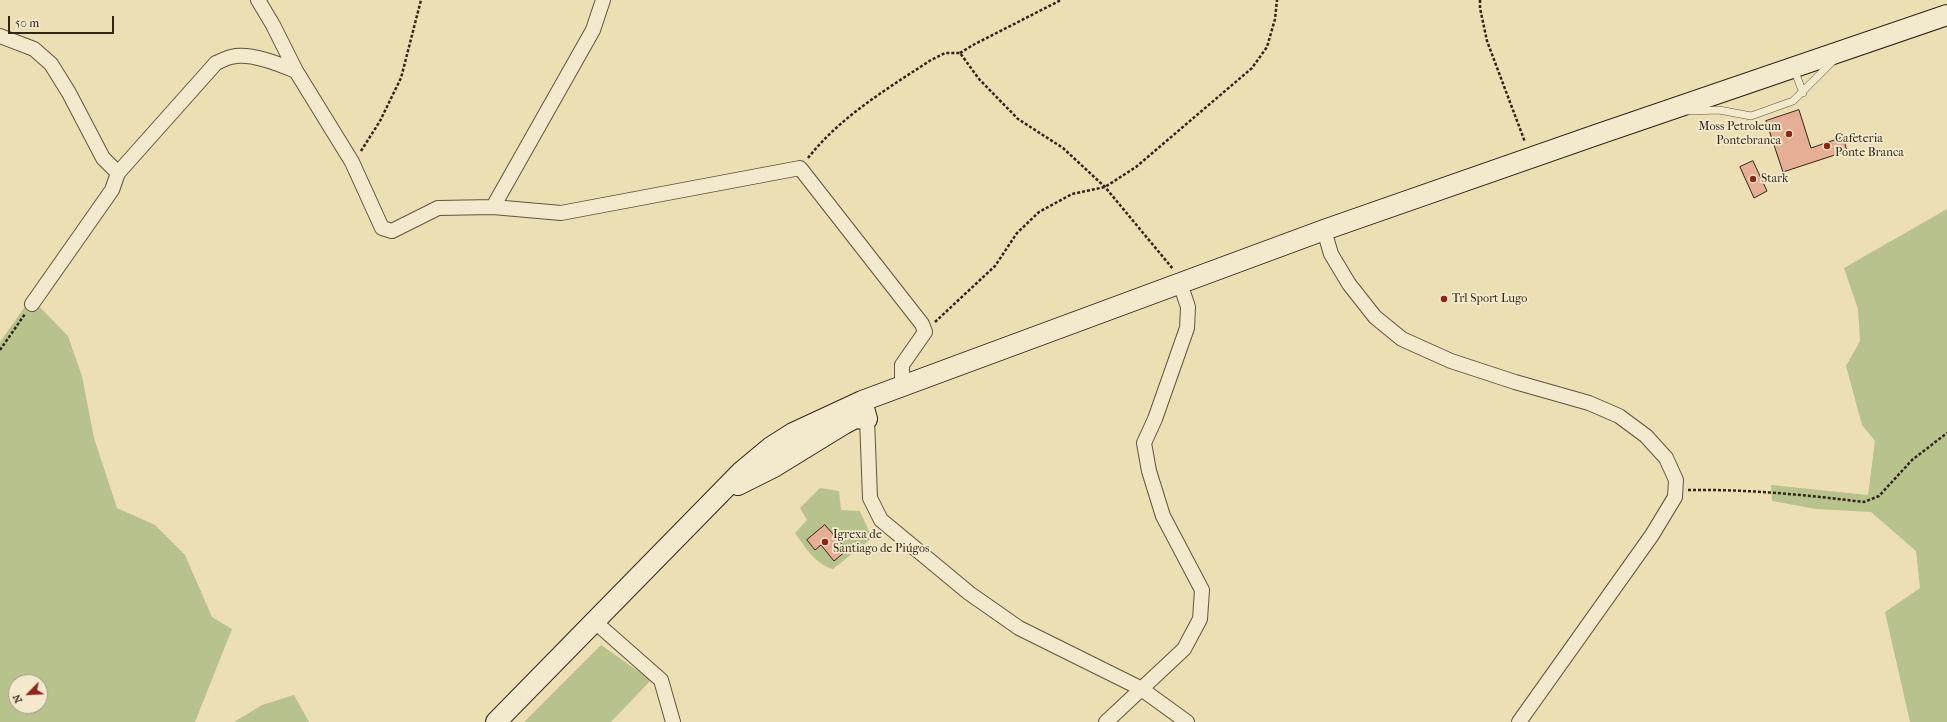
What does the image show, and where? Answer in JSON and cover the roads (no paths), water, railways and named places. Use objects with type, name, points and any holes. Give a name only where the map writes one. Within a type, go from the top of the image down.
[{"type":"main road","points":[[496,722],[713,499],[741,472],[771,447],[793,433],[864,410],[902,386],[1324,230],[1666,111],[1947,16]]},
{"type":"street","points":[[258,0],[273,25],[296,71],[351,161],[382,228],[392,231],[438,208],[493,207],[560,213],[800,168],[909,306],[925,332],[902,364],[902,386]]},
{"type":"street","points":[[493,207],[593,30],[603,0]]},
{"type":"street","points":[[0,36],[34,49],[51,64],[69,93],[103,158],[118,173]]},
{"type":"street","points":[[32,304],[112,190],[118,173],[216,63],[232,56],[255,58],[280,64],[296,71]]},
{"type":"street","points":[[1324,230],[1331,254],[1349,284],[1374,316],[1402,339],[1451,361],[1515,382],[1589,403],[1619,416],[1646,436],[1666,458],[1676,480],[1674,497],[1652,535],[1519,722]]},
{"type":"street","points":[[1106,722],[1140,688],[1184,649],[1200,619],[1202,590],[1163,516],[1149,471],[1144,443],[1155,419],[1187,328],[1188,307],[1180,284]]},
{"type":"street","points":[[864,410],[870,498],[882,520],[969,593],[1019,628],[1140,688],[1187,722]]},
{"type":"street","points":[[594,621],[661,680],[673,722]]},
{"type":"lane","points":[[1666,111],[1719,110],[1751,116],[1793,100],[1803,93],[1844,51]]},
{"type":"lane","points":[[1794,68],[1803,93]]},
{"type":"place","name":"Moss Petroleum Pontebranca","points":[[1789,134]]},
{"type":"place","name":"Cafeteria Ponte Branca","points":[[1827,146]]},
{"type":"place","name":"Stark","points":[[1753,179]]},
{"type":"place","name":"Trl Sport Lugo","points":[[1444,299]]},
{"type":"place","name":"Igrexa de Santiago de Piúgos","points":[[825,542]]}]
